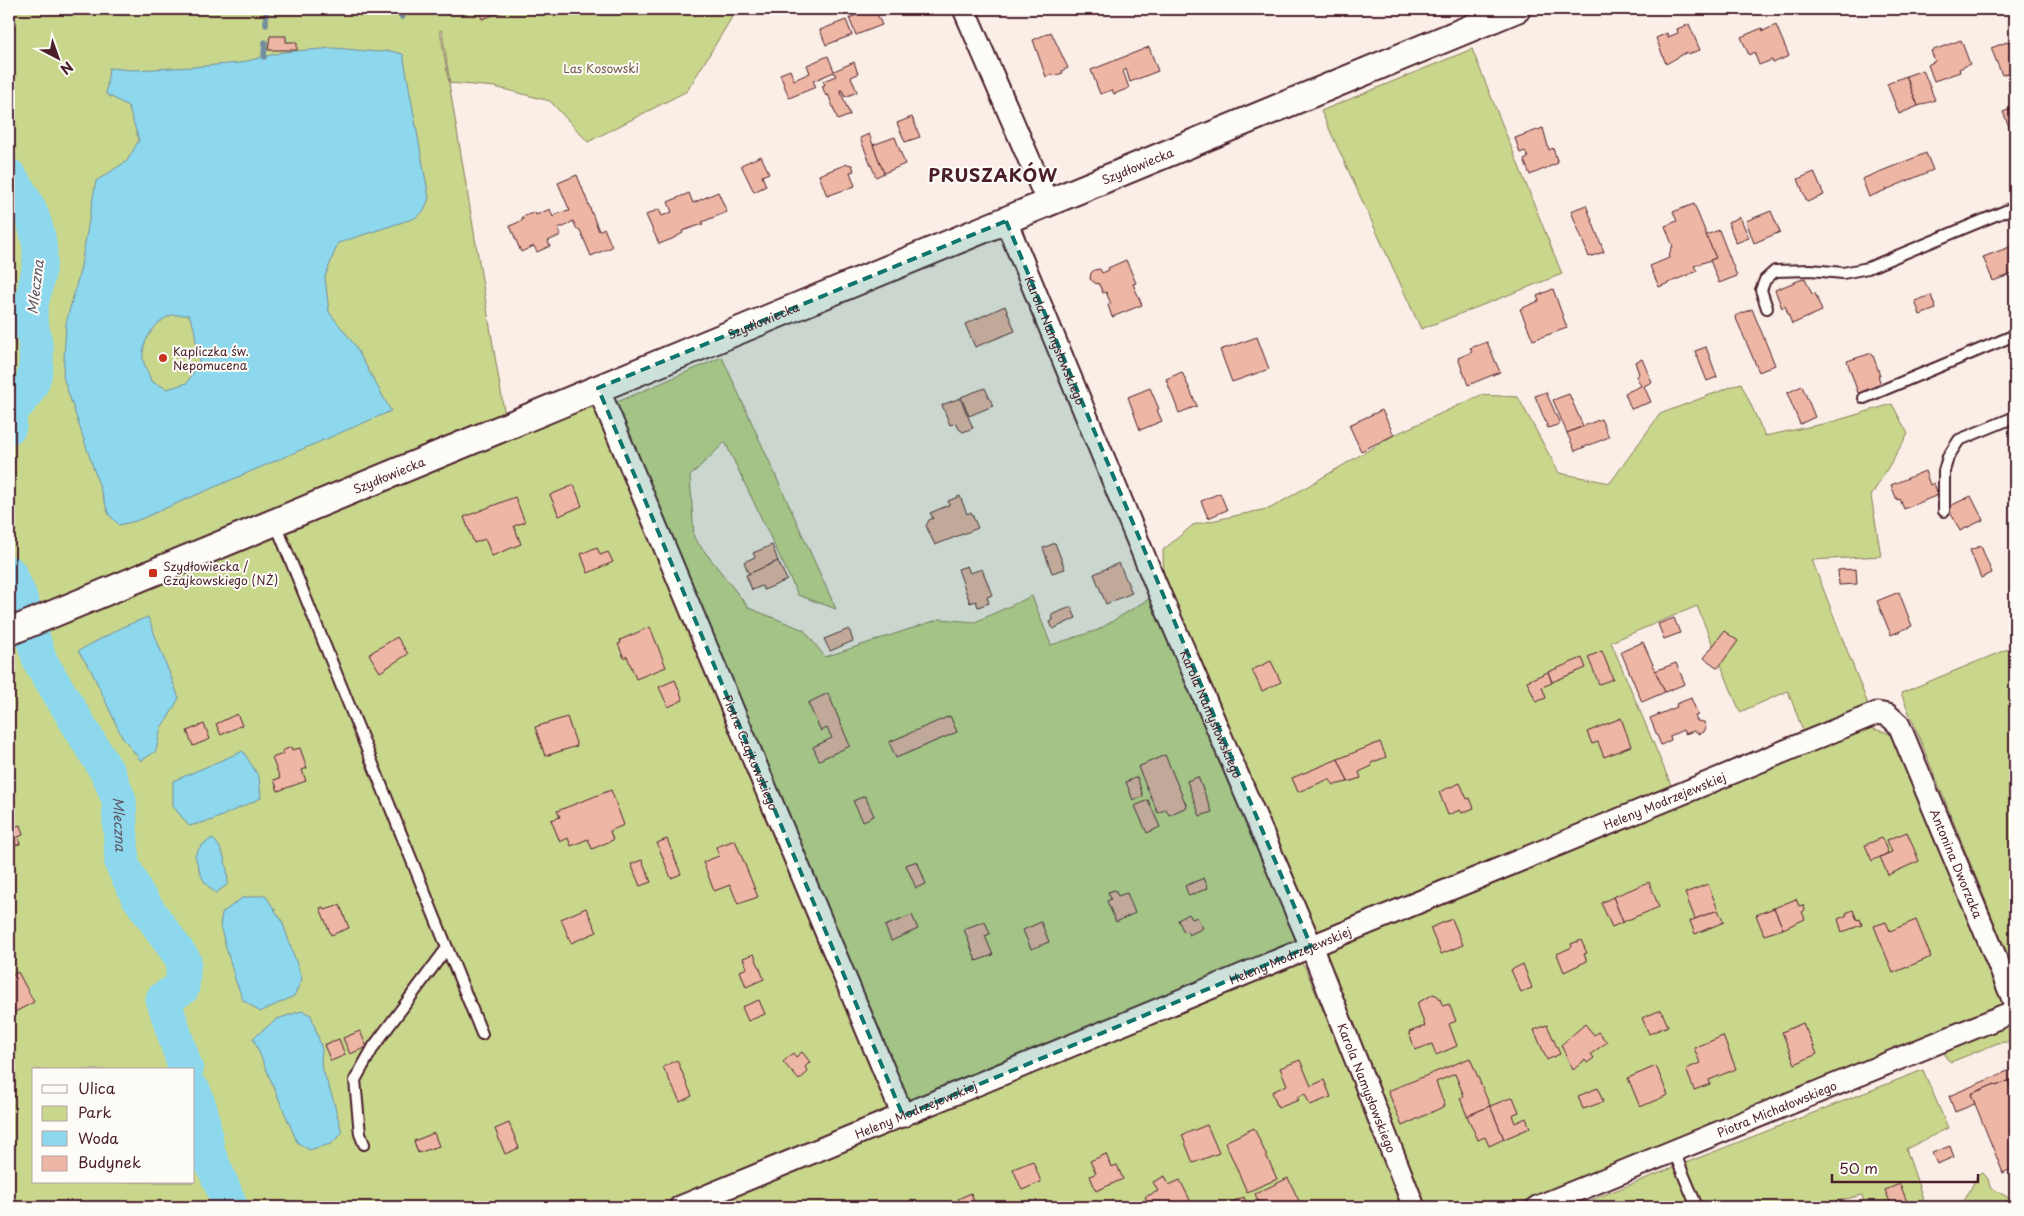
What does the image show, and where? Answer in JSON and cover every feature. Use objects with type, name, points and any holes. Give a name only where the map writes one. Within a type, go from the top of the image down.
[{"type":"street","points":[[964,9],[1048,203]]},
{"type":"street","name":"Szydłowiecka","points":[[9,632],[1517,9]]},
{"type":"street","name":"Karola Namysłowskiego","points":[[1006,221],[1156,585],[1311,946],[1414,1207]]},
{"type":"street","name":"Piotra Czajkowskiego","points":[[598,388],[903,1116]]},
{"type":"street","name":"Heleny Modrzejewskiej","points":[[680,1207],[1877,713],[1888,715],[1899,725]]},
{"type":"street","name":"Antonina Dworzaka","points":[[1899,725],[2015,1004]]},
{"type":"street","name":"Piotra Michałowskiego","points":[[1537,1207],[2015,1011]]},
{"type":"lane","points":[[1767,308],[1761,290],[1765,280],[1775,271],[1811,270],[1843,273],[1868,268],[2015,207]]},
{"type":"lane","points":[[1864,398],[2015,335]]},
{"type":"lane","points":[[1944,511],[1944,471],[1948,457],[1959,440],[2015,417]]},
{"type":"lane","points":[[275,521],[482,1034]]},
{"type":"lane","points":[[364,1144],[360,1134],[355,1080],[374,1046],[447,948]]},
{"type":"lane","points":[[1674,1152],[1697,1207]]},
{"type":"highlighted area","points":[[1006,221],[1311,946],[903,1116],[598,388]]},
{"type":"green space","name":"Las Kosowski","points":[[9,9],[737,9],[687,91],[588,142],[550,101],[495,87],[450,83],[442,31],[440,30],[506,422],[592,386],[892,1113],[1297,959],[1305,967],[1405,1207],[9,1207],[9,644],[20,636],[9,607]]},
{"type":"green space","points":[[1472,49],[1562,274],[1421,329],[1321,111]]},
{"type":"green space","points":[[722,357],[836,609],[798,595],[725,442],[690,476],[694,538],[749,608],[804,630],[825,657],[940,619],[975,622],[1032,596],[1051,645],[1098,630],[1152,597],[1301,942],[908,1106],[615,403]]},
{"type":"green space","points":[[1741,383],[1765,436],[1832,422],[1892,404],[1908,434],[1871,496],[1881,556],[1812,560],[1869,707],[1804,734],[1788,691],[1740,712],[1697,606],[1611,642],[1671,785],[1314,937],[1164,588],[1163,550],[1193,525],[1271,508],[1394,435],[1481,395],[1518,397],[1559,473],[1610,483],[1660,414]]},
{"type":"green space","points":[[2015,646],[2015,973],[1901,693]]},
{"type":"green space","points":[[1867,727],[1892,734],[2010,1009],[1510,1207],[1422,1207],[1321,954]]},
{"type":"green space","points":[[2015,1019],[2015,1041],[1998,1043],[1951,1062],[1947,1059],[1943,1049]]},
{"type":"green space","points":[[1923,1070],[1948,1128],[1906,1149],[1926,1207],[1865,1207],[1862,1195],[1814,1207],[1573,1207]]},
{"type":"green space","points":[[1983,1173],[1988,1179],[1990,1187],[2014,1201],[2015,1207],[1959,1207],[1978,1175]]},
{"type":"water","points":[[334,48],[378,52],[390,51],[403,54],[429,198],[424,211],[415,218],[338,243],[325,277],[329,312],[354,344],[391,411],[136,521],[119,525],[109,515],[63,377],[66,323],[80,271],[96,181],[127,161],[139,140],[128,106],[106,94],[109,68],[133,70],[239,63],[283,52]],"holes":[[[172,315],[189,315],[194,328],[199,362],[187,383],[167,389],[151,381],[143,359],[144,345],[151,332],[160,322]]]},
{"type":"water","points":[[148,617],[179,698],[161,727],[156,751],[141,761],[122,737],[91,670],[78,651],[125,626]]},
{"type":"water","points":[[243,751],[259,777],[261,798],[213,820],[189,826],[173,806],[173,781]]},
{"type":"water","points":[[212,838],[220,847],[228,878],[228,884],[216,893],[204,881],[195,855],[201,846]]},
{"type":"water","points":[[265,895],[282,921],[302,979],[294,996],[260,1012],[243,1000],[220,926],[222,913],[242,898]]},
{"type":"water","points":[[302,1011],[311,1015],[322,1049],[321,1065],[342,1133],[331,1144],[309,1150],[297,1142],[253,1038],[277,1019]]},
{"type":"building","points":[[478,9],[504,9],[505,11],[482,19]]},
{"type":"building","points":[[875,9],[882,25],[856,35],[849,18]]},
{"type":"building","points":[[846,20],[852,35],[826,45],[820,30]]},
{"type":"building","points":[[1689,24],[1700,50],[1688,54],[1687,52],[1666,64],[1656,38],[1667,33],[1668,37],[1678,33],[1677,29]]},
{"type":"building","points":[[1776,25],[1789,56],[1773,63],[1772,60],[1759,65],[1754,52],[1749,55],[1741,37],[1762,28],[1763,31]]},
{"type":"building","points":[[1051,32],[1068,68],[1062,71],[1063,73],[1053,76],[1052,74],[1046,77],[1033,40]]},
{"type":"building","points":[[270,36],[286,36],[286,42],[297,42],[297,50],[268,50]]},
{"type":"building","points":[[2015,39],[2015,70],[2002,75],[1991,48]]},
{"type":"building","points":[[1961,40],[1970,64],[1959,69],[1960,72],[1934,81],[1928,65],[1935,61],[1931,51]]},
{"type":"building","points":[[1149,47],[1158,71],[1130,82],[1126,69],[1123,71],[1129,88],[1114,94],[1112,90],[1100,94],[1091,70]]},
{"type":"building","points":[[828,56],[834,71],[854,62],[858,74],[851,77],[857,92],[845,97],[842,90],[840,90],[850,115],[838,120],[828,94],[826,96],[822,86],[825,85],[823,81],[836,76],[834,72],[813,81],[816,87],[789,98],[780,74],[790,70],[794,80],[810,73],[807,65]]},
{"type":"building","points":[[1923,70],[1935,100],[1918,106],[1906,76]]},
{"type":"building","points":[[1906,76],[1918,106],[1899,114],[1887,84]]},
{"type":"building","points":[[2015,107],[2015,135],[2013,136],[2003,112]]},
{"type":"building","points":[[912,117],[920,137],[905,142],[897,123]]},
{"type":"building","points":[[1543,128],[1549,150],[1553,148],[1558,163],[1530,175],[1524,160],[1528,158],[1525,151],[1520,153],[1515,138]]},
{"type":"building","points":[[869,134],[884,173],[876,177],[860,138]]},
{"type":"building","points":[[895,137],[905,164],[884,173],[873,145]]},
{"type":"building","points":[[1926,153],[1933,170],[1869,197],[1862,179]]},
{"type":"building","points":[[761,156],[769,173],[762,176],[766,186],[754,192],[741,165]]},
{"type":"building","points":[[847,164],[852,165],[854,171],[850,172],[855,186],[827,196],[819,175]]},
{"type":"building","points":[[1814,172],[1824,195],[1807,202],[1798,179]]},
{"type":"building","points":[[577,175],[599,231],[604,228],[612,247],[591,256],[580,230],[577,229],[573,221],[564,227],[558,227],[561,235],[548,241],[550,246],[537,252],[534,246],[521,252],[510,226],[523,220],[522,217],[535,212],[536,215],[550,209],[553,217],[558,213],[570,211],[558,183]]},
{"type":"building","points":[[718,192],[727,212],[702,222],[703,224],[682,231],[683,233],[659,244],[646,215],[659,209],[662,216],[672,212],[668,202],[689,193],[693,203]]},
{"type":"building","points":[[1694,204],[1716,258],[1694,266],[1697,271],[1659,287],[1650,266],[1669,258],[1671,248],[1673,247],[1665,226],[1677,221],[1673,212]]},
{"type":"building","points":[[1586,205],[1604,252],[1589,257],[1571,211]]},
{"type":"building","points":[[1771,211],[1780,232],[1754,243],[1746,221]]},
{"type":"building","points":[[1740,217],[1749,238],[1736,243],[1728,222]]},
{"type":"building","points":[[1719,230],[1737,276],[1719,283],[1710,260],[1716,258],[1706,235]]},
{"type":"building","points":[[2015,245],[2015,273],[1993,281],[1983,257]]},
{"type":"building","points":[[1126,260],[1136,283],[1133,284],[1142,305],[1112,317],[1108,305],[1111,304],[1106,292],[1103,293],[1099,284],[1090,279],[1091,273],[1094,270],[1100,269],[1102,273],[1109,270],[1108,268]]},
{"type":"building","points":[[1805,278],[1812,294],[1815,293],[1822,311],[1792,324],[1785,306],[1782,308],[1775,290]]},
{"type":"building","points":[[1553,289],[1567,328],[1533,340],[1520,309],[1539,301],[1537,296]]},
{"type":"building","points":[[1931,295],[1936,309],[1920,315],[1915,301]]},
{"type":"building","points":[[1005,306],[1015,331],[975,347],[965,324]]},
{"type":"building","points":[[1752,309],[1775,365],[1759,372],[1735,316]]},
{"type":"building","points":[[1257,337],[1269,369],[1232,382],[1220,350]]},
{"type":"building","points":[[1487,342],[1500,372],[1468,385],[1458,358],[1472,352],[1470,348]]},
{"type":"building","points":[[1706,347],[1717,377],[1707,381],[1695,351]]},
{"type":"building","points":[[1872,353],[1880,375],[1878,375],[1881,385],[1858,393],[1847,361]]},
{"type":"building","points":[[1642,359],[1652,382],[1644,386],[1651,402],[1631,409],[1625,393],[1641,386],[1636,376],[1639,374],[1635,362]]},
{"type":"building","points":[[1182,372],[1197,406],[1179,413],[1166,379]]},
{"type":"building","points":[[1802,386],[1815,417],[1800,424],[1787,393]]},
{"type":"building","points":[[985,388],[993,406],[969,416],[961,397]]},
{"type":"building","points":[[1150,388],[1162,421],[1140,430],[1128,397]]},
{"type":"building","points":[[1546,392],[1560,424],[1548,428],[1535,396]]},
{"type":"building","points":[[1569,394],[1583,426],[1567,433],[1553,400]]},
{"type":"building","points":[[960,398],[973,428],[963,432],[956,423],[950,425],[942,405]]},
{"type":"building","points":[[1382,410],[1394,435],[1361,451],[1349,425]]},
{"type":"building","points":[[1601,419],[1609,437],[1575,451],[1567,433]]},
{"type":"building","points":[[1925,471],[1930,485],[1934,483],[1938,495],[1904,509],[1900,499],[1897,500],[1891,485]]},
{"type":"building","points":[[574,485],[582,506],[559,516],[550,495]]},
{"type":"building","points":[[1220,493],[1227,510],[1208,518],[1201,501]]},
{"type":"building","points":[[960,496],[967,514],[971,512],[978,528],[935,545],[926,526],[929,520],[933,518],[930,513],[949,505],[948,501]]},
{"type":"building","points":[[1971,496],[1983,520],[1960,531],[1948,507]]},
{"type":"building","points":[[515,497],[525,522],[514,526],[521,544],[492,556],[485,539],[474,543],[464,517]]},
{"type":"building","points":[[1055,543],[1065,569],[1052,573],[1043,548]]},
{"type":"building","points":[[772,545],[778,561],[749,574],[744,562],[755,557],[753,553]]},
{"type":"building","points":[[1981,546],[1992,573],[1981,578],[1970,550]]},
{"type":"building","points":[[597,547],[600,555],[608,552],[613,562],[588,573],[581,554]]},
{"type":"building","points":[[778,561],[787,580],[764,590],[762,586],[752,590],[746,575]]},
{"type":"building","points":[[1119,563],[1132,593],[1106,604],[1094,574]]},
{"type":"building","points":[[967,566],[970,573],[982,569],[992,595],[987,597],[989,603],[978,607],[976,601],[970,603],[958,569]]},
{"type":"building","points":[[1856,569],[1857,584],[1839,585],[1838,570]]},
{"type":"building","points":[[1899,592],[1912,626],[1891,635],[1877,601]]},
{"type":"building","points":[[1071,607],[1076,618],[1053,629],[1050,622],[1053,620],[1051,615]]},
{"type":"building","points":[[1674,618],[1680,633],[1664,639],[1658,624]]},
{"type":"building","points":[[650,627],[666,667],[636,679],[627,656],[624,658],[618,644],[621,643],[620,640]]},
{"type":"building","points":[[849,629],[853,641],[830,651],[824,639]]},
{"type":"building","points":[[1724,631],[1738,641],[1718,668],[1704,658]]},
{"type":"building","points":[[397,637],[408,654],[380,672],[369,654]]},
{"type":"building","points":[[1643,642],[1665,692],[1642,702],[1621,652]]},
{"type":"building","points":[[1602,651],[1613,679],[1599,684],[1588,657]]},
{"type":"building","points":[[1582,658],[1586,668],[1552,682],[1548,672]]},
{"type":"building","points":[[1271,661],[1281,682],[1262,691],[1252,670]]},
{"type":"building","points":[[1676,663],[1685,684],[1665,692],[1655,671]]},
{"type":"building","points":[[1548,672],[1552,683],[1542,687],[1546,698],[1536,702],[1527,681]]},
{"type":"building","points":[[675,680],[683,700],[668,707],[659,687]]},
{"type":"building","points":[[828,693],[850,746],[819,760],[813,747],[832,738],[827,728],[821,731],[808,703]]},
{"type":"building","points":[[1691,698],[1698,715],[1695,716],[1697,721],[1704,722],[1706,727],[1704,732],[1699,734],[1694,731],[1685,734],[1683,730],[1670,736],[1671,740],[1661,745],[1650,718],[1677,707],[1676,704]]},
{"type":"building","points":[[237,714],[242,725],[221,735],[216,724]]},
{"type":"building","points":[[950,716],[957,732],[896,758],[889,742]]},
{"type":"building","points":[[567,717],[577,746],[545,756],[535,727]]},
{"type":"building","points":[[1621,718],[1631,746],[1604,757],[1598,742],[1592,744],[1587,732]]},
{"type":"building","points":[[204,724],[210,739],[193,746],[187,731]]},
{"type":"building","points":[[1380,742],[1386,757],[1371,763],[1372,766],[1359,772],[1361,778],[1348,782],[1338,759]]},
{"type":"building","points":[[291,747],[292,750],[300,748],[307,768],[302,770],[306,781],[278,791],[274,780],[280,778],[272,758],[283,754],[282,751]]},
{"type":"building","points":[[1165,755],[1187,807],[1169,815],[1166,809],[1158,813],[1138,767]]},
{"type":"building","points":[[1338,759],[1348,782],[1334,785],[1329,779],[1298,792],[1292,778]]},
{"type":"building","points":[[1137,777],[1143,796],[1133,800],[1126,782]]},
{"type":"building","points":[[1198,777],[1212,812],[1200,816],[1187,781]]},
{"type":"building","points":[[1460,783],[1467,799],[1470,798],[1474,808],[1462,813],[1460,810],[1448,815],[1439,792]]},
{"type":"building","points":[[611,790],[624,825],[610,831],[613,840],[592,849],[588,839],[571,846],[568,838],[560,842],[551,820],[560,817],[557,811]]},
{"type":"building","points":[[865,796],[874,816],[863,821],[853,801]]},
{"type":"building","points":[[1148,800],[1160,827],[1147,833],[1135,806]]},
{"type":"building","points":[[13,822],[14,827],[20,825],[23,835],[18,837],[20,844],[9,847],[9,824]]},
{"type":"building","points":[[1907,832],[1919,861],[1888,875],[1880,857],[1892,852],[1887,840]]},
{"type":"building","points":[[1882,838],[1888,853],[1872,861],[1865,845]]},
{"type":"building","points":[[667,839],[681,874],[671,878],[657,843]]},
{"type":"building","points":[[735,840],[758,897],[738,904],[730,885],[714,891],[703,862],[719,856],[716,847]]},
{"type":"building","points":[[642,860],[651,882],[640,886],[631,864]]},
{"type":"building","points":[[917,861],[926,884],[916,888],[906,865]]},
{"type":"building","points":[[1204,878],[1208,888],[1189,896],[1185,886]]},
{"type":"building","points":[[1649,882],[1659,907],[1623,922],[1613,897]]},
{"type":"building","points":[[1708,884],[1718,910],[1695,919],[1685,893]]},
{"type":"building","points":[[1115,890],[1118,896],[1127,893],[1135,913],[1116,922],[1107,901],[1111,899],[1108,892]]},
{"type":"building","points":[[1613,897],[1623,922],[1612,927],[1601,903]]},
{"type":"building","points":[[1796,899],[1799,906],[1803,905],[1805,910],[1802,912],[1805,919],[1783,929],[1774,908]]},
{"type":"building","points":[[340,905],[349,928],[331,935],[320,908],[323,907],[325,910]]},
{"type":"building","points":[[586,908],[597,932],[571,943],[561,919]]},
{"type":"building","points":[[1774,908],[1783,929],[1764,935],[1756,915]]},
{"type":"building","points":[[1718,910],[1724,922],[1695,934],[1690,921]]},
{"type":"building","points":[[1853,910],[1857,920],[1860,919],[1862,925],[1842,932],[1838,919]]},
{"type":"building","points":[[1189,914],[1192,919],[1197,917],[1203,928],[1189,935],[1187,931],[1184,932],[1178,920]]},
{"type":"building","points":[[912,915],[918,929],[891,941],[885,926]]},
{"type":"building","points":[[1452,919],[1463,945],[1441,954],[1430,928]]},
{"type":"building","points":[[1916,920],[1931,957],[1893,973],[1874,926],[1886,922],[1890,931]]},
{"type":"building","points":[[985,921],[990,934],[985,936],[993,955],[976,961],[964,929]]},
{"type":"building","points":[[1041,922],[1049,942],[1031,949],[1023,930]]},
{"type":"building","points":[[1581,940],[1587,953],[1584,954],[1587,961],[1564,972],[1557,954],[1572,947],[1571,944]]},
{"type":"building","points":[[754,954],[764,979],[746,987],[740,971],[747,968],[743,958]]},
{"type":"building","points":[[1523,964],[1532,988],[1521,992],[1511,970]]},
{"type":"building","points":[[18,972],[34,1002],[13,1013],[9,1005],[9,977]]},
{"type":"building","points":[[1434,994],[1439,997],[1443,1006],[1449,1004],[1456,1021],[1449,1024],[1457,1046],[1436,1055],[1432,1044],[1415,1050],[1409,1032],[1425,1026],[1417,1003]]},
{"type":"building","points":[[759,1000],[765,1014],[748,1021],[742,1007]]},
{"type":"building","points":[[1661,1010],[1668,1026],[1649,1034],[1642,1018]]},
{"type":"building","points":[[1803,1023],[1817,1054],[1795,1064],[1782,1032]]},
{"type":"building","points":[[1585,1024],[1594,1035],[1598,1032],[1607,1042],[1591,1054],[1594,1058],[1587,1063],[1585,1060],[1573,1070],[1561,1045]]},
{"type":"building","points":[[1547,1025],[1560,1054],[1547,1060],[1534,1030]]},
{"type":"building","points":[[360,1031],[367,1047],[350,1054],[343,1038]]},
{"type":"building","points":[[1723,1036],[1736,1069],[1709,1080],[1710,1084],[1694,1090],[1686,1069],[1700,1063],[1694,1048]]},
{"type":"building","points":[[339,1039],[345,1055],[331,1061],[324,1045]]},
{"type":"building","points":[[802,1052],[810,1062],[805,1067],[808,1072],[799,1080],[783,1062],[793,1053],[796,1057]]},
{"type":"building","points":[[1470,1058],[1490,1106],[1467,1116],[1460,1098],[1464,1096],[1455,1074],[1436,1082],[1445,1106],[1402,1126],[1388,1091]]},
{"type":"building","points":[[677,1060],[692,1096],[680,1102],[663,1067]]},
{"type":"building","points":[[1300,1060],[1311,1086],[1324,1080],[1331,1097],[1310,1105],[1305,1094],[1297,1097],[1299,1100],[1278,1108],[1272,1092],[1287,1085],[1280,1068]]},
{"type":"building","points":[[1656,1066],[1668,1095],[1640,1107],[1628,1078]]},
{"type":"building","points":[[2015,1068],[2015,1099],[2008,1081],[1971,1094],[1975,1104],[1955,1112],[1949,1096]]},
{"type":"building","points":[[2008,1081],[2015,1099],[2015,1167],[2003,1173],[1971,1094]]},
{"type":"building","points":[[1598,1088],[1603,1102],[1583,1109],[1578,1096]]},
{"type":"building","points":[[1513,1097],[1519,1112],[1512,1115],[1515,1123],[1526,1118],[1530,1128],[1504,1139],[1490,1106]]},
{"type":"building","points":[[1490,1106],[1504,1139],[1489,1146],[1485,1137],[1478,1140],[1467,1116]]},
{"type":"building","points":[[509,1123],[519,1148],[505,1154],[495,1129]]},
{"type":"building","points":[[1207,1125],[1219,1153],[1193,1163],[1182,1135]]},
{"type":"building","points":[[1254,1128],[1277,1179],[1247,1192],[1225,1142]]},
{"type":"building","points":[[434,1133],[439,1146],[418,1153],[414,1141]]},
{"type":"building","points":[[1950,1146],[1954,1157],[1937,1164],[1932,1153]]},
{"type":"building","points":[[1106,1154],[1111,1167],[1117,1165],[1123,1179],[1096,1191],[1090,1176],[1096,1173],[1090,1161]]},
{"type":"building","points":[[1033,1161],[1041,1182],[1022,1190],[1013,1169]]},
{"type":"building","points":[[1165,1176],[1169,1185],[1180,1180],[1191,1202],[1180,1207],[1150,1207],[1145,1197],[1158,1191],[1153,1182]]},
{"type":"building","points":[[1288,1178],[1302,1207],[1261,1207],[1255,1194]]},
{"type":"building","points":[[1900,1184],[1909,1207],[1892,1207],[1885,1190]]},
{"type":"building","points":[[971,1193],[975,1204],[961,1207],[958,1199]]},
{"type":"building","points":[[1244,1197],[1248,1207],[1219,1207]]},
{"type":"waterway","points":[[266,9],[266,25]]},
{"type":"waterway","points":[[397,9],[402,17]]},
{"type":"waterway","points":[[264,57],[265,42]]},
{"type":"waterway","name":"Mleczna","points":[[9,176],[33,219],[37,231],[40,256],[30,317],[35,340],[35,372],[29,389],[10,411],[9,427]]},
{"type":"waterway","name":"Mleczna","points":[[9,573],[19,595],[40,661],[109,775],[119,800],[122,864],[138,896],[184,961],[182,988],[163,999],[185,1068]]},
{"type":"waterway","name":"Mleczna","points":[[195,1095],[201,1112],[208,1153],[231,1207]]},
{"type":"place","name":"Kapliczka św. Nepomucena","points":[[163,358]]},
{"type":"place","name":"Szydłowiecka / Czajkowskiego (NŻ)","points":[[153,573]]},
{"type":"district","name":"PRUSZAKÓW","points":[[993,174]]}]
